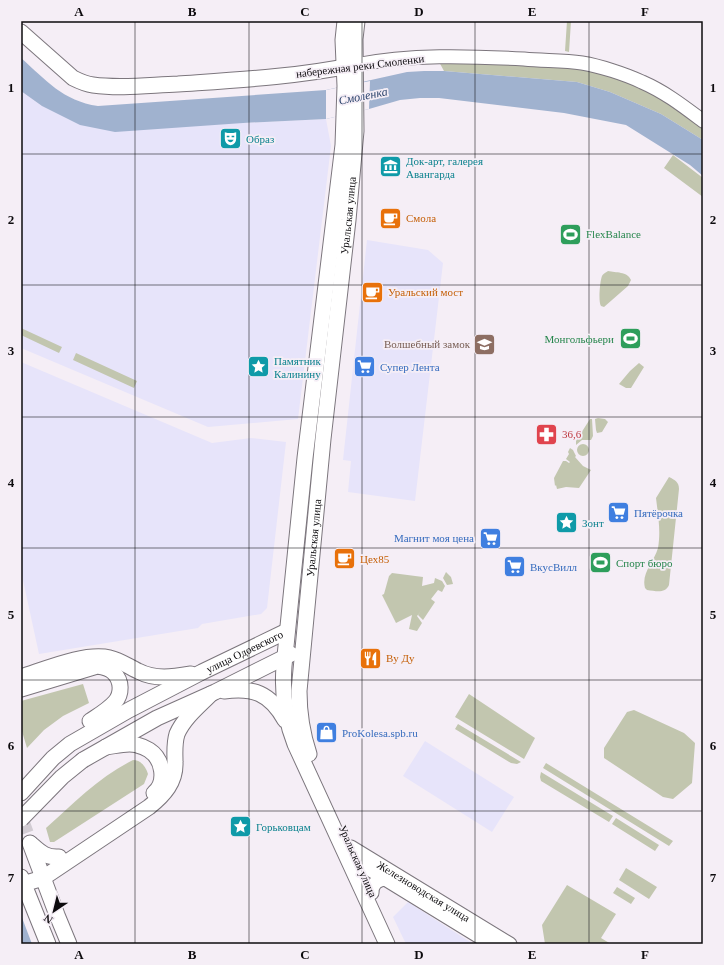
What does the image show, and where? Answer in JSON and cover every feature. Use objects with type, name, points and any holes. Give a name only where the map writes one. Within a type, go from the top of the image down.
[{"type":"main road","points":[[345,21],[343,40],[350,66]]},
{"type":"main road","points":[[350,113],[350,66],[357,21]]},
{"type":"main road","name":"набережная реки Смоленки","points":[[21,32],[73,78],[81,82],[100,86],[216,82],[319,72],[350,66]]},
{"type":"main road","name":"Уральская улица","points":[[350,113],[343,145],[305,458],[287,631],[283,693],[290,728],[298,749],[348,847],[359,863],[396,944]]},
{"type":"main road","name":"Уральская улица","points":[[350,113],[356,131],[348,220],[323,438],[299,700],[300,718],[311,758],[387,944]]},
{"type":"main road","name":"улица Одоевского","points":[[70,744],[129,710],[202,672],[287,631],[303,648]]},
{"type":"main road","points":[[21,819],[62,777],[83,760],[106,746],[157,718],[213,693],[303,648]]},
{"type":"main road","points":[[21,677],[77,660],[97,657],[111,658],[139,672],[154,677],[167,678],[202,672]]},
{"type":"main road","points":[[21,689],[97,666],[107,668],[115,673],[120,683],[120,692],[116,701],[106,711],[78,729],[70,744],[53,758],[21,793]]},
{"type":"main road","points":[[48,944],[22,880],[42,873],[149,807],[161,797],[169,787],[174,775],[174,748],[178,734],[187,719],[213,693],[244,690],[262,695],[271,700],[278,707],[290,728]]},
{"type":"main road","points":[[42,873],[59,857],[144,801],[157,790],[163,778],[159,761],[149,750],[135,744],[106,746]]},
{"type":"main road","points":[[59,857],[41,854],[30,844],[42,873],[56,915],[69,944]]},
{"type":"street","name":"набережная реки Смоленки","points":[[350,66],[396,59],[439,56],[487,57],[582,63],[609,70],[642,82],[671,97],[703,121]]},
{"type":"street","name":"Железноводская улица","points":[[348,847],[510,944]]},
{"type":"street","name":"Железноводская улица","points":[[359,863],[491,944]]},
{"type":"street","points":[[372,893],[372,888],[376,882],[385,879]]},
{"type":"shaded area","points":[[21,91],[42,106],[243,123],[326,119],[331,146],[298,419],[208,427],[21,348]]},
{"type":"shaded area","points":[[367,240],[428,250],[443,263],[415,501],[348,492],[351,461],[343,460]]},
{"type":"shaded area","points":[[21,362],[212,443],[251,438],[286,442],[267,608],[261,614],[202,624],[198,628],[39,654],[21,571]]},
{"type":"shaded area","points":[[425,741],[514,797],[492,832],[403,776]]},
{"type":"shaded area","points":[[408,902],[475,944],[406,944],[393,917]]},
{"type":"green space","points":[[567,21],[571,21],[569,52],[565,51]]},
{"type":"green space","points":[[438,60],[579,66],[625,82],[670,101],[703,125],[703,140],[661,114],[610,92],[577,82],[444,71]]},
{"type":"green space","points":[[673,155],[703,178],[703,197],[664,168]]},
{"type":"green space","points":[[608,271],[627,275],[631,280],[628,286],[604,307],[600,304],[600,287],[602,276]]},
{"type":"green space","points":[[21,328],[62,347],[59,353],[21,335]]},
{"type":"green space","points":[[76,353],[137,381],[134,388],[73,360]]},
{"type":"green space","points":[[639,363],[644,367],[631,388],[626,388],[619,384],[630,371]]},
{"type":"green space","points":[[590,419],[592,419],[593,436],[591,440],[582,440],[576,445],[576,441]]},
{"type":"green space","points":[[595,419],[605,419],[608,422],[602,432],[597,433]]},
{"type":"green space","points":[[585,444],[588,445],[588,455],[581,456],[578,455],[577,448],[578,445]]},
{"type":"green space","points":[[570,448],[573,450],[576,456],[575,457],[583,466],[591,470],[579,488],[566,487],[557,489],[554,478],[563,461],[570,462],[566,459]]},
{"type":"green space","points":[[669,477],[676,482],[679,489],[669,585],[663,591],[647,590],[644,583],[646,572],[656,553],[659,542],[659,523],[656,498]]},
{"type":"green space","points":[[446,572],[451,577],[453,584],[447,585],[443,578]]},
{"type":"green space","points":[[392,573],[423,577],[422,586],[434,583],[435,578],[442,581],[445,586],[442,592],[438,590],[431,599],[435,602],[423,620],[418,615],[421,611],[417,616],[422,623],[417,631],[409,629],[412,615],[396,623],[382,595],[384,594],[389,576]]},
{"type":"green space","points":[[83,684],[89,703],[63,716],[44,730],[27,748],[21,728],[21,701]]},
{"type":"green space","points":[[469,694],[535,738],[524,759],[455,717]]},
{"type":"green space","points":[[634,710],[684,733],[695,743],[692,783],[673,799],[663,797],[604,758],[604,748],[627,712]]},
{"type":"green space","points":[[458,724],[521,762],[517,764],[511,763],[455,729]]},
{"type":"green space","points":[[133,760],[141,763],[147,771],[148,774],[144,784],[54,842],[50,842],[46,828],[98,782]]},
{"type":"green space","points":[[546,763],[673,841],[669,846],[543,768]]},
{"type":"green space","points":[[541,772],[613,816],[609,822],[541,781]]},
{"type":"green space","points":[[616,818],[659,845],[655,851],[612,824]]},
{"type":"green space","points":[[626,868],[657,887],[649,899],[619,880]]},
{"type":"green space","points":[[567,885],[616,914],[601,938],[611,944],[545,944],[542,925]]},
{"type":"green space","points":[[617,887],[635,898],[631,904],[613,893]]},
{"type":"water","name":"Смоленка","points":[[21,58],[47,82],[65,94],[86,103],[98,106],[326,90],[407,72],[424,71],[444,71],[577,82],[610,92],[661,114],[703,140],[703,176],[690,165],[626,125],[564,113],[439,98],[400,100],[326,119],[115,132],[80,125],[42,106],[21,91]]},
{"type":"water","points":[[21,915],[32,944],[21,944]]},
{"type":"pier","points":[[370,81],[369,109],[326,119],[326,90]]},
{"type":"tunnel","points":[[21,819],[30,843]]},
{"type":"place","name":"Образ","points":[[231,139]]},
{"type":"place","name":"Док-арт, галерея Авангарда","points":[[391,167]]},
{"type":"place","name":"Смола","points":[[391,218]]},
{"type":"place","name":"FlexBalance","points":[[571,234]]},
{"type":"place","name":"Уральский мост","points":[[373,292]]},
{"type":"place","name":"Монгольфьери","points":[[630,339]]},
{"type":"place","name":"Волшебный замок","points":[[485,344]]},
{"type":"place","name":"Памятник Калинину","points":[[259,367]]},
{"type":"place","name":"Супер Лента","points":[[365,367]]},
{"type":"place","name":"36,6","points":[[547,434]]},
{"type":"place","name":"Пятёрочка","points":[[618,513]]},
{"type":"place","name":"Зонт","points":[[566,523]]},
{"type":"place","name":"Магнит моя цена","points":[[490,538]]},
{"type":"place","name":"Цех85","points":[[345,559]]},
{"type":"place","name":"Спорт бюро","points":[[600,563]]},
{"type":"place","name":"ВкусВилл","points":[[514,567]]},
{"type":"place","name":"Ву Ду","points":[[371,658]]},
{"type":"place","name":"ProKolesa.spb.ru","points":[[326,733]]},
{"type":"place","name":"Горьковцам","points":[[240,827]]}]
